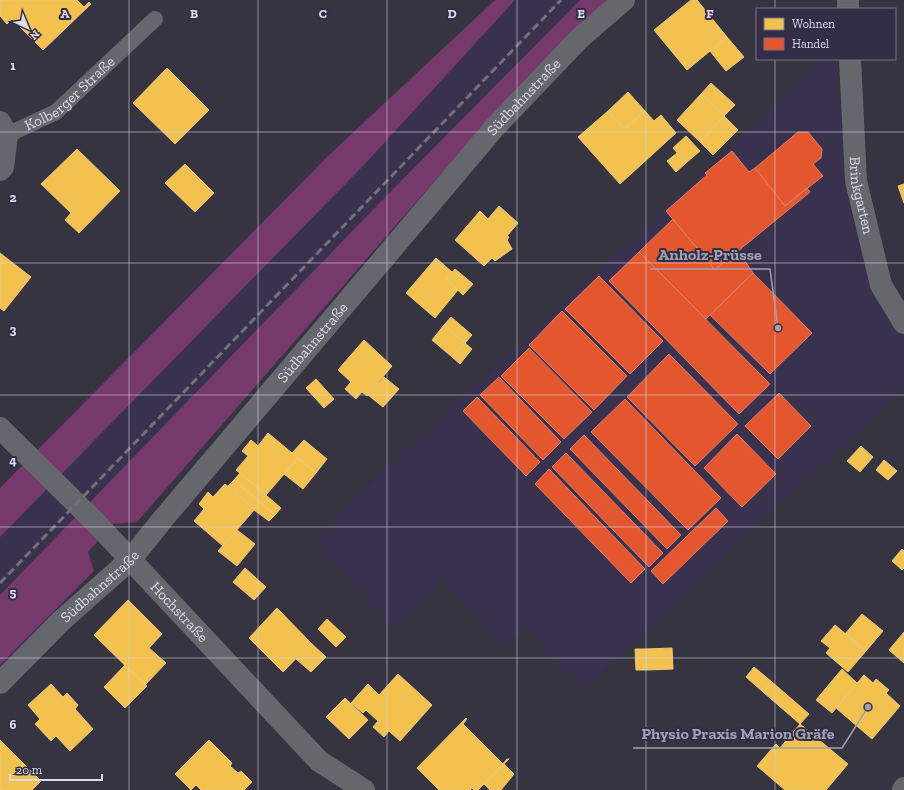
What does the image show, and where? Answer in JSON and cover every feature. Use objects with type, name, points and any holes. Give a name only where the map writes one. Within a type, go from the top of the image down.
[{"type":"street","name":"Südbahnstraße","points":[[0,683],[61,621],[130,560],[168,513],[495,127],[580,38],[624,0]]},
{"type":"street","name":"Brinkgarten","points":[[850,60],[856,181],[881,285],[904,323]]},
{"type":"street","name":"Kolberger Straße","points":[[0,170],[3,167],[4,128]]},
{"type":"street","name":"Hochstraße","points":[[1,429],[97,524],[319,761],[364,790]]},
{"type":"lane","name":"Kolberger Straße","points":[[4,128],[56,112],[155,20]]},
{"type":"shaded area","points":[[495,0],[515,0],[364,165],[0,537],[0,488],[329,155]]},
{"type":"shaded area","points":[[515,0],[580,0],[393,189],[0,595],[0,537],[364,165]]},
{"type":"shaded area","points":[[580,0],[612,0],[487,121],[137,522],[113,524],[88,552],[94,571],[0,665],[0,595],[393,189]]},
{"type":"shaded area","points":[[824,60],[834,60],[850,196],[877,300],[904,338],[904,388],[584,689],[526,628],[505,647],[442,578],[396,630],[315,543],[360,493]]},
{"type":"building: Wohnen","points":[[0,0],[77,0],[84,7],[89,2],[91,4],[43,50],[12,19],[7,24],[0,16]]},
{"type":"building: Wohnen","points":[[691,0],[697,0],[727,37],[687,70],[654,30]]},
{"type":"building: Wohnen","points":[[727,37],[744,57],[726,71],[710,51]]},
{"type":"building: Wohnen","points":[[167,68],[209,110],[175,144],[133,103]]},
{"type":"building: Wohnen","points":[[711,83],[735,105],[724,116],[701,94]]},
{"type":"building: Wohnen","points":[[628,92],[645,111],[624,129],[608,111]]},
{"type":"building: Wohnen","points":[[701,94],[724,116],[700,142],[677,120]]},
{"type":"building: Wohnen","points":[[608,111],[624,129],[645,111],[654,121],[661,115],[676,133],[620,184],[578,137]]},
{"type":"building: Wohnen","points":[[724,116],[738,130],[713,155],[700,142]]},
{"type":"building: Wohnen","points":[[686,136],[700,151],[686,163],[673,148]]},
{"type":"building: Wohnen","points":[[77,149],[120,191],[79,233],[65,220],[71,213],[41,184]]},
{"type":"building: Wohnen","points":[[677,153],[686,163],[676,172],[667,161]]},
{"type":"building: Wohnen","points":[[185,164],[214,193],[195,212],[165,183]]},
{"type":"building: Wohnen","points":[[904,184],[904,203],[898,186]]},
{"type":"building: Wohnen","points":[[499,206],[518,223],[507,236],[509,237],[507,240],[512,249],[495,261],[492,258],[484,266],[455,240],[480,211],[488,219]]},
{"type":"building: Wohnen","points":[[0,253],[31,277],[4,311],[0,308]]},
{"type":"building: Wohnen","points":[[436,258],[452,272],[446,279],[458,290],[435,318],[406,293]]},
{"type":"building: Wohnen","points":[[455,269],[473,284],[463,295],[446,279]]},
{"type":"building: Wohnen","points":[[451,317],[472,335],[465,343],[444,325]]},
{"type":"building: Wohnen","points":[[444,325],[465,343],[452,357],[432,340]]},
{"type":"building: Wohnen","points":[[364,340],[392,366],[367,396],[362,392],[356,399],[345,389],[351,382],[338,370]]},
{"type":"building: Wohnen","points":[[465,343],[472,349],[460,364],[452,357]]},
{"type":"building: Wohnen","points":[[384,377],[399,389],[383,407],[368,395]]},
{"type":"building: Wohnen","points":[[316,379],[334,399],[324,408],[306,388]]},
{"type":"building: Wohnen","points":[[268,433],[298,458],[266,495],[236,470],[248,456],[242,451],[251,440],[258,446]]},
{"type":"building: Wohnen","points":[[304,440],[327,459],[316,473],[292,453]]},
{"type":"building: Wohnen","points":[[861,446],[873,457],[860,472],[847,461]]},
{"type":"building: Wohnen","points":[[298,458],[316,473],[303,489],[284,474]]},
{"type":"building: Wohnen","points":[[884,460],[897,471],[888,480],[876,470]]},
{"type":"building: Wohnen","points":[[240,473],[281,508],[275,515],[234,480]]},
{"type":"building: Wohnen","points":[[234,480],[275,515],[269,521],[254,510],[255,509],[228,486]]},
{"type":"building: Wohnen","points":[[225,484],[255,509],[223,546],[194,521],[204,509],[199,504],[208,492],[213,497]]},
{"type":"building: Wohnen","points":[[237,530],[255,544],[237,566],[218,551]]},
{"type":"building: Wohnen","points":[[902,549],[904,551],[904,568],[902,570],[892,561]]},
{"type":"building: Wohnen","points":[[245,568],[266,587],[254,600],[233,582]]},
{"type":"building: Wohnen","points":[[128,600],[162,634],[149,648],[166,663],[145,685],[94,635]]},
{"type":"building: Wohnen","points":[[277,608],[311,643],[283,672],[249,638]]},
{"type":"building: Wohnen","points":[[862,614],[883,631],[866,651],[845,634]]},
{"type":"building: Wohnen","points":[[327,619],[346,637],[336,647],[318,629]]},
{"type":"building: Wohnen","points":[[835,625],[866,651],[848,672],[826,653],[830,648],[821,641]]},
{"type":"building: Wohnen","points":[[904,632],[904,663],[889,650]]},
{"type":"building: Wohnen","points":[[311,643],[326,657],[311,672],[296,659]]},
{"type":"building: Wohnen","points":[[672,648],[673,669],[646,670],[646,649]]},
{"type":"building: Wohnen","points":[[635,649],[646,649],[646,670],[636,670]]},
{"type":"building: Wohnen","points":[[125,665],[147,686],[125,708],[104,687]]},
{"type":"building: Wohnen","points":[[754,667],[772,682],[763,692],[746,677]]},
{"type":"building: Wohnen","points":[[842,669],[857,683],[832,713],[816,700]]},
{"type":"building: Wohnen","points":[[398,674],[432,705],[400,741],[389,731],[384,737],[373,727],[378,721],[366,710],[363,713],[351,703],[368,684],[379,695]]},
{"type":"building: Wohnen","points":[[864,675],[873,683],[876,679],[889,690],[886,693],[900,706],[872,739],[836,708]]},
{"type":"building: Wohnen","points":[[772,682],[809,714],[800,724],[763,692]]},
{"type":"building: Wohnen","points":[[51,684],[63,697],[67,693],[78,705],[75,709],[93,729],[70,751],[56,736],[51,741],[35,724],[40,719],[28,705]]},
{"type":"building: Wohnen","points":[[345,698],[368,720],[349,739],[326,717]]},
{"type":"building: Wohnen","points":[[466,718],[467,719],[463,724],[503,764],[507,759],[509,759],[478,790],[474,790],[472,788],[470,790],[439,790],[417,768]]},
{"type":"building: Wohnen","points":[[800,724],[848,764],[826,790],[785,790],[757,766],[776,744],[780,748]]},
{"type":"building: Wohnen","points":[[0,740],[41,781],[32,790],[0,790]]},
{"type":"building: Wohnen","points":[[209,740],[232,763],[230,766],[238,773],[241,771],[252,782],[244,790],[201,790],[196,785],[191,790],[175,774]]},
{"type":"building: Wohnen","points":[[504,764],[514,774],[501,790],[490,790],[484,784]]},
{"type":"building: Handel","points":[[798,132],[808,132],[822,149],[821,158],[813,164],[823,176],[785,206],[755,168]]},
{"type":"building: Handel","points":[[732,151],[749,172],[755,168],[785,206],[807,188],[810,192],[715,270],[666,211],[707,175],[705,173]]},
{"type":"building: Handel","points":[[673,219],[715,270],[738,251],[753,273],[706,319],[639,252]]},
{"type":"building: Handel","points":[[639,252],[770,384],[739,414],[609,281]]},
{"type":"building: Handel","points":[[753,273],[812,333],[770,374],[710,315]]},
{"type":"building: Handel","points":[[599,276],[663,341],[630,374],[565,309]]},
{"type":"building: Handel","points":[[562,311],[627,376],[594,410],[529,345]]},
{"type":"building: Handel","points":[[529,348],[592,412],[564,439],[501,376]]},
{"type":"building: Handel","points":[[669,354],[738,424],[695,466],[627,397]]},
{"type":"building: Handel","points":[[499,377],[561,442],[543,460],[480,395]]},
{"type":"building: Handel","points":[[779,393],[811,426],[778,459],[745,426]]},
{"type":"building: Handel","points":[[477,397],[540,462],[526,476],[463,411]]},
{"type":"building: Handel","points":[[625,399],[721,498],[688,530],[591,432]]},
{"type":"building: Handel","points":[[737,434],[776,474],[742,507],[704,468]]},
{"type":"building: Handel","points":[[584,435],[681,535],[667,549],[570,449]]},
{"type":"building: Handel","points":[[566,453],[663,553],[649,567],[552,467]]},
{"type":"building: Handel","points":[[549,469],[645,569],[631,583],[535,484]]},
{"type":"building: Handel","points":[[716,508],[728,521],[663,584],[651,571]]},
{"type":"railway","points":[[0,583],[561,0]]},
{"type":"place","name":"Anholz-Prüsse","points":[[778,328]]},
{"type":"place","name":"Physio Praxis Marion Gräfe","points":[[868,707]]}]
